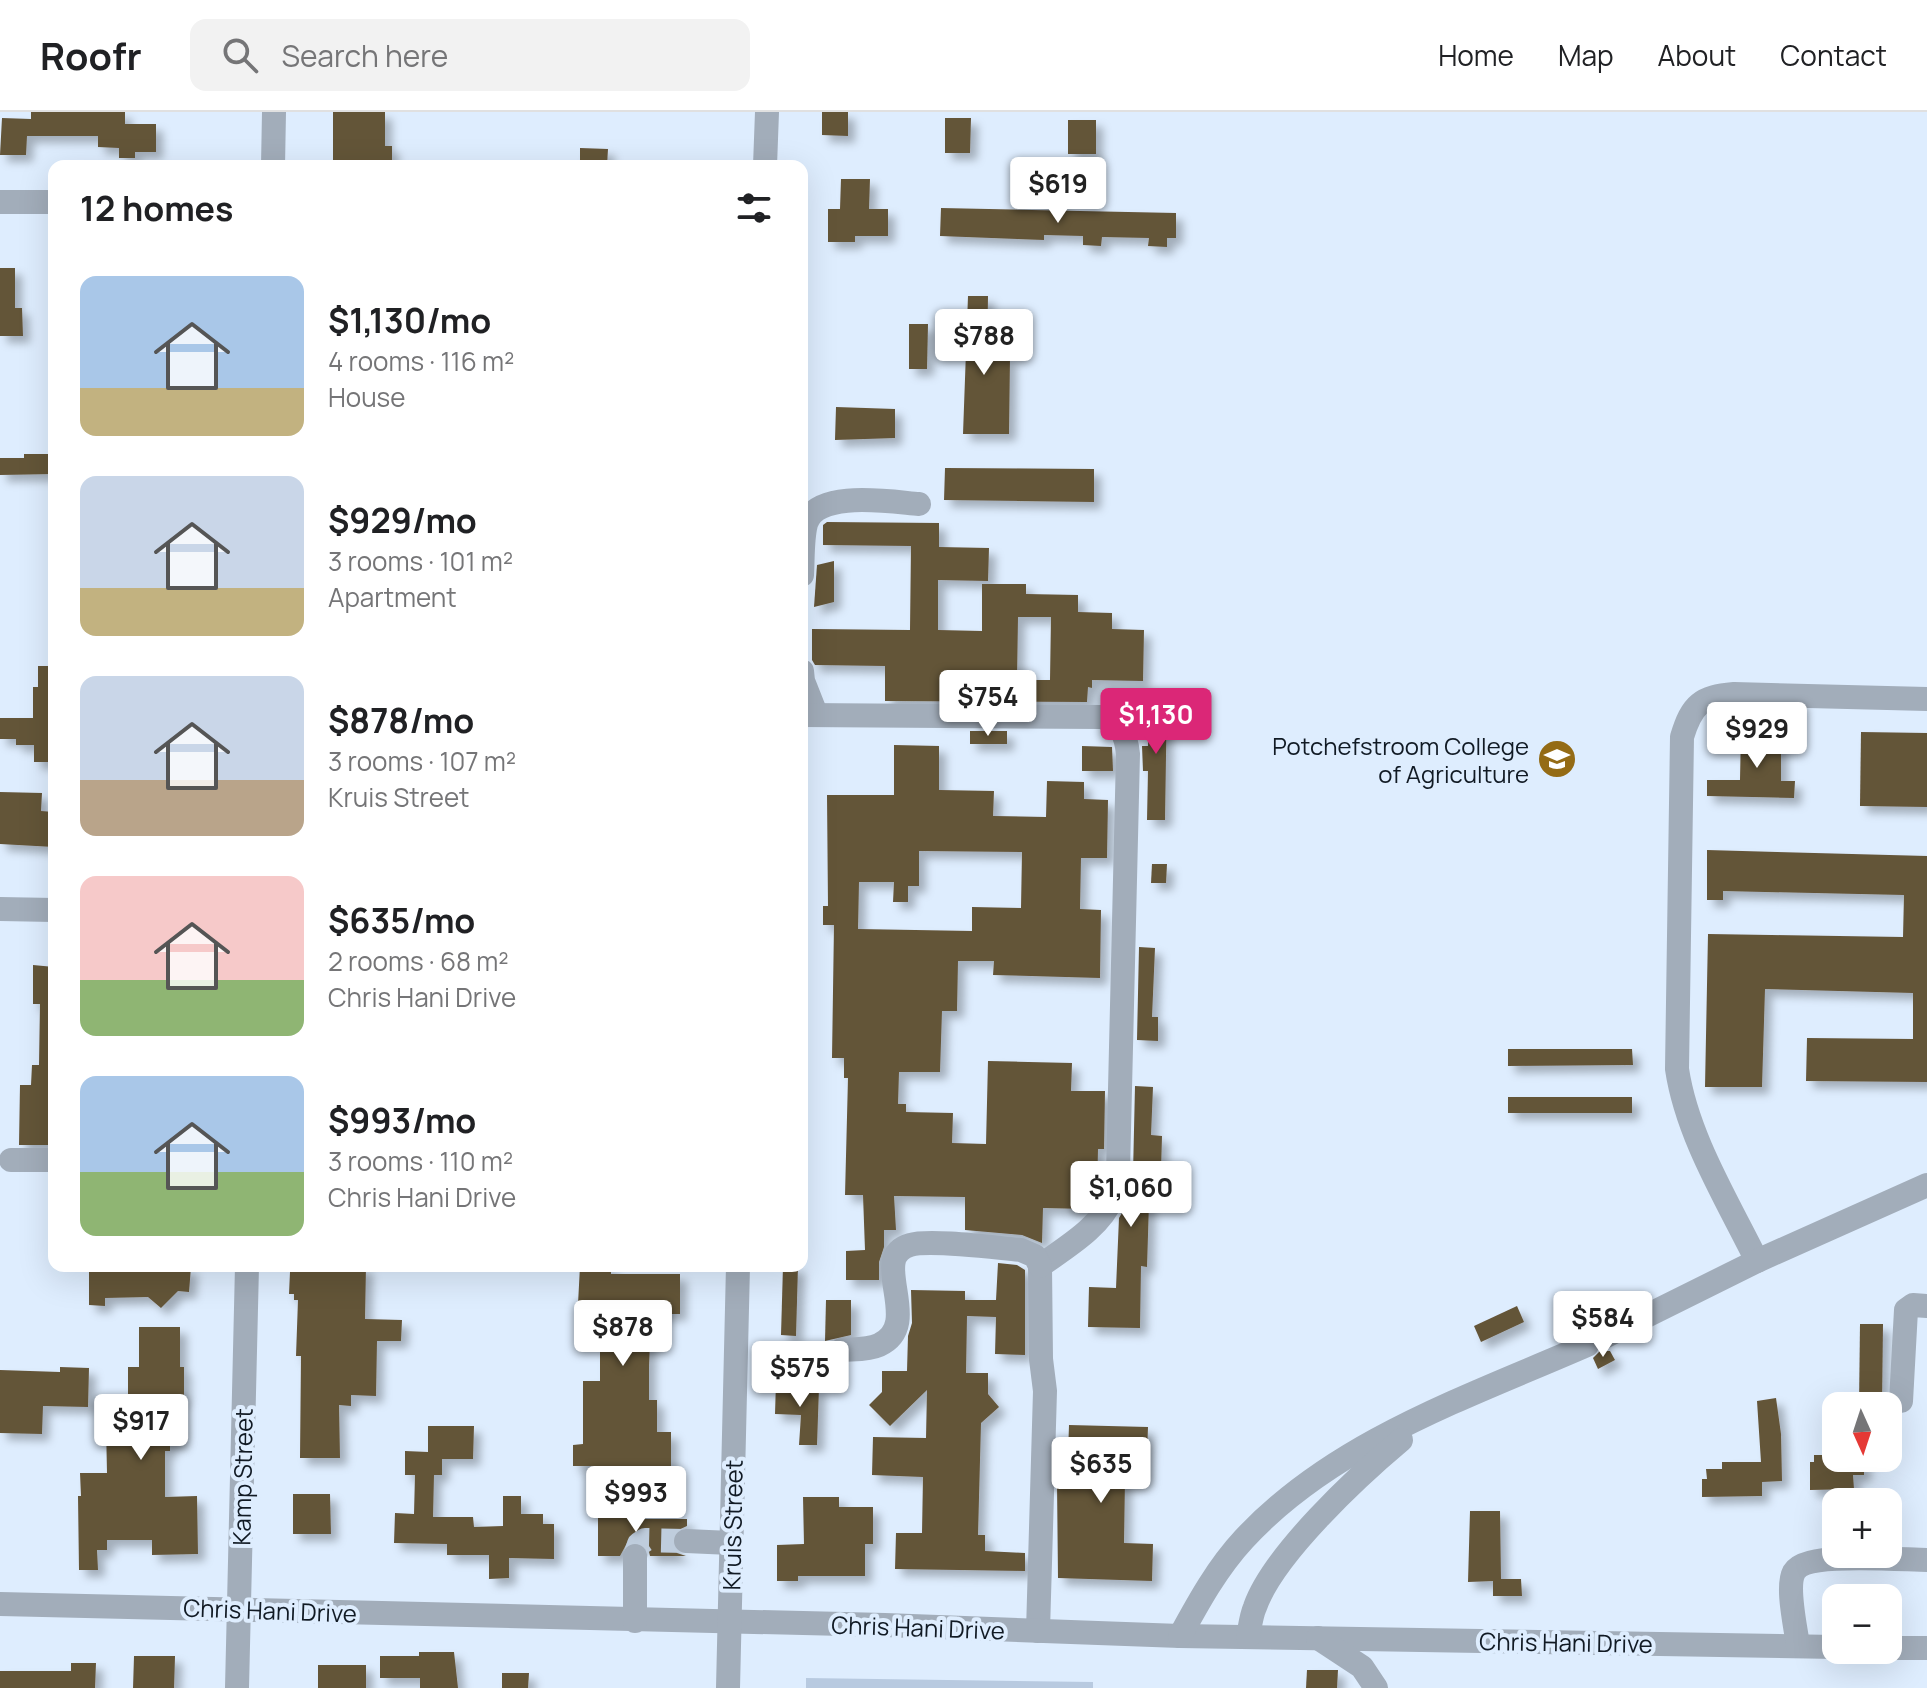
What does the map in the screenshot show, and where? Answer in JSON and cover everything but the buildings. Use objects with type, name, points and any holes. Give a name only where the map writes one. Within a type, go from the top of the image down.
[{"type":"street","points":[[273,160],[274,112]]},
{"type":"street","points":[[765,160],[767,112]]},
{"type":"street","points":[[0,202],[48,202]]},
{"type":"street","points":[[808,521],[819,507],[848,500],[919,504]]},
{"type":"street","points":[[1757,1261],[1704,1152],[1680,1089],[1677,1069],[1682,737],[1688,718],[1698,704],[1714,696],[1927,699]]},
{"type":"street","points":[[809,714],[1102,717],[1116,722],[1126,737],[1118,1173],[1113,1197],[1098,1219],[1076,1240],[1040,1266]]},
{"type":"street","points":[[0,909],[48,910]]},
{"type":"street","points":[[11,1160],[48,1160]]},
{"type":"street","points":[[1180,1636],[1218,1572],[1242,1540],[1296,1490],[1326,1470],[1430,1414],[1595,1341],[1757,1261],[1927,1185]]},
{"type":"street","points":[[842,1350],[873,1348],[892,1335],[899,1311],[892,1264],[898,1250],[907,1245],[1021,1250],[1035,1256],[1040,1266],[1041,1359],[1045,1391],[1038,1631]]},
{"type":"street","name":"Kamp Street","points":[[237,1688],[247,1272]]},
{"type":"street","name":"Kruis Street","points":[[728,1688],[738,1272]]},
{"type":"street","points":[[1901,1392],[1906,1310],[1913,1305],[1927,1306]]},
{"type":"street","points":[[1248,1637],[1255,1607],[1269,1580],[1292,1550],[1366,1469],[1430,1414]]},
{"type":"street","points":[[686,1541],[731,1543]]},
{"type":"street","points":[[635,1556],[635,1621]]},
{"type":"street","points":[[1798,1646],[1792,1582],[1794,1572],[1801,1564],[1823,1559],[1927,1560]]},
{"type":"street","name":"Chris Hani Drive","points":[[0,1604],[1180,1636],[1822,1647]]},
{"type":"street","points":[[1318,1638],[1362,1667],[1376,1688]]},
{"type":"street","points":[[1902,1648],[1927,1648]]},
{"type":"shaded area","points":[[806,1678],[1093,1682],[1093,1688],[806,1688]]},
{"type":"tunnel","points":[[635,1556],[639,1544],[645,1540],[686,1541]]},
{"type":"place","name":"Potchefstroom College of Agriculture","points":[[1557,759]]}]
